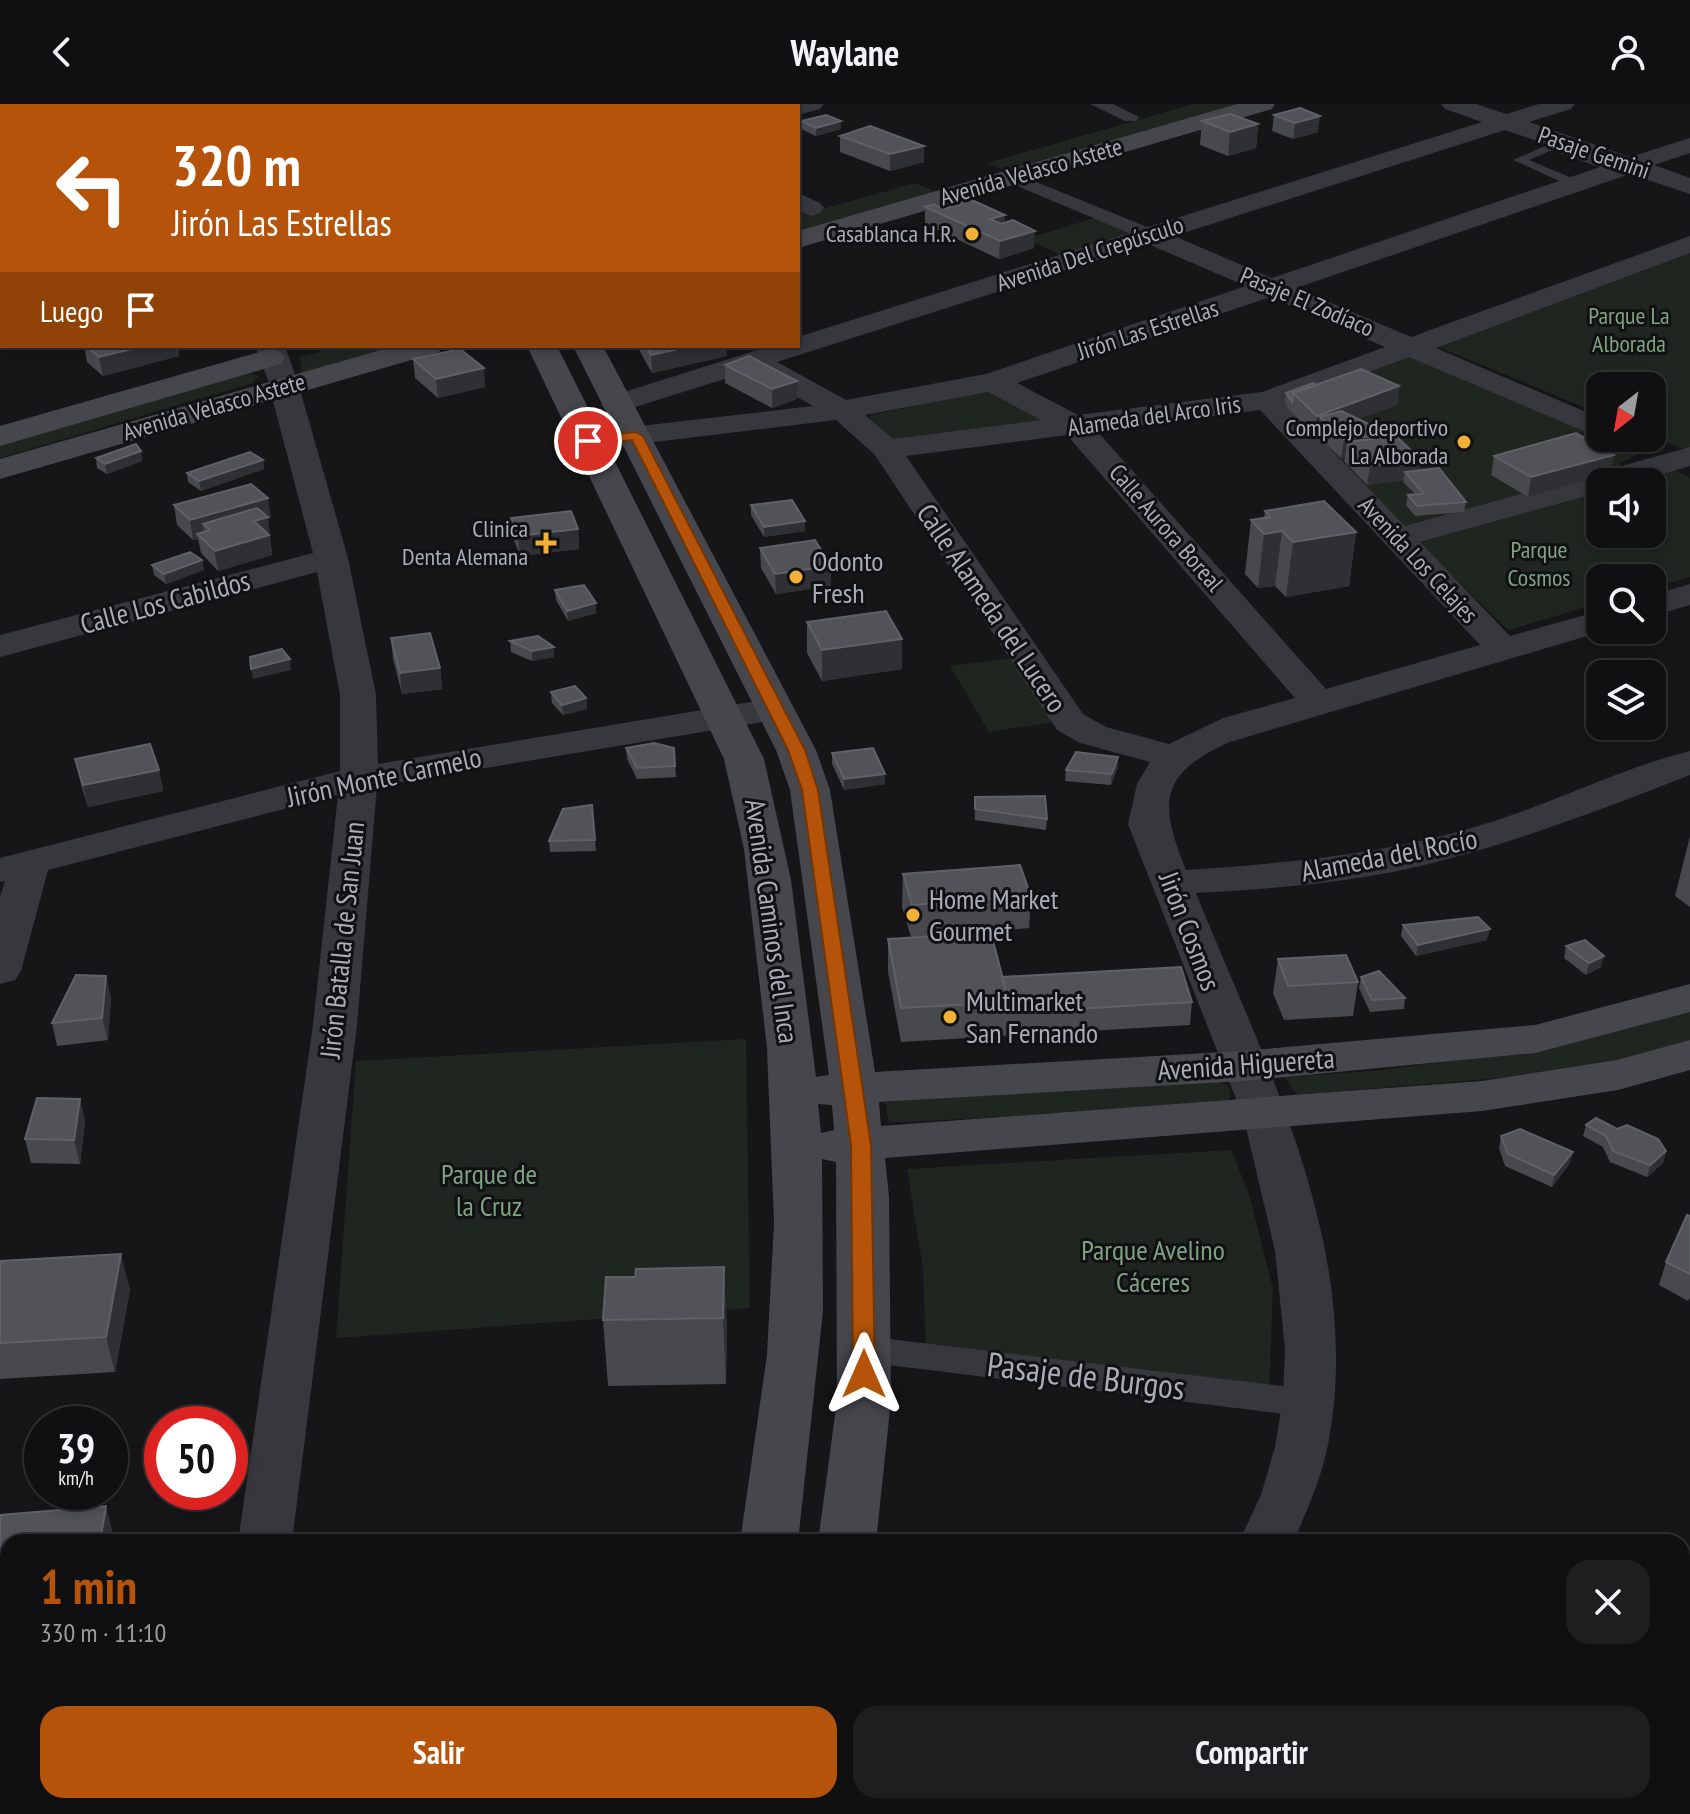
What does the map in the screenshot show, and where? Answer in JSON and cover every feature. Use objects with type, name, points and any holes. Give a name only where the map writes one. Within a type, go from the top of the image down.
[{"type":"main road","name":"Avenida Velasco Astete","points":[[800,239],[956,195],[1001,172],[1131,117],[1177,104]]},
{"type":"main road","name":"Avenida Velasco Astete","points":[[1001,172],[1263,104]]},
{"type":"main road","points":[[962,166],[1001,172]]},
{"type":"main road","points":[[919,178],[956,195]]},
{"type":"main road","points":[[802,207],[838,200]]},
{"type":"main road","name":"Avenida Velasco Astete","points":[[0,436],[282,360],[407,348]]},
{"type":"main road","name":"Avenida Caminos del Inca","points":[[543,348],[744,759],[754,791],[777,917],[796,1091],[801,1199],[794,1353],[770,1534]]},
{"type":"main road","name":"Avenida Caminos del Inca","points":[[589,348],[796,750],[810,790],[861,1145],[864,1400],[848,1534]]},
{"type":"main road","name":"Avenida Velasco Astete","points":[[0,469],[282,360]]},
{"type":"main road","name":"Avenida Higuereta","points":[[796,1091],[1243,1066],[1535,1039],[1690,998]]},
{"type":"main road","name":"Avenida Higuereta","points":[[798,1148],[1264,1115],[1482,1096],[1618,1075],[1690,1055]]},
{"type":"street","points":[[1098,104],[1131,117]]},
{"type":"street","name":"Pasaje Gemini","points":[[1453,104],[1623,168],[1690,186]]},
{"type":"street","name":"Avenida Del Crepúsculo","points":[[800,346],[1563,104]]},
{"type":"street","name":"Jirón Las Estrellas","points":[[588,441],[843,411],[992,382],[1690,145]]},
{"type":"street","name":"Pasaje El Zodíaco","points":[[1001,172],[1586,423]]},
{"type":"street","name":"Alameda del Arco Iris","points":[[886,449],[1077,427],[1267,400],[1690,244]]},
{"type":"street","name":"Avenida Del Crepúsculo","points":[[616,404],[794,348]]},
{"type":"street","name":"Jirón Batalla de San Juan","points":[[266,1534],[335,1025],[359,778],[358,695],[331,558],[282,360]]},
{"type":"street","name":"Calle Alameda del Lucero","points":[[753,361],[843,411],[886,449],[1070,722],[1093,735],[1174,757]]},
{"type":"street","name":"Calle Aurora Boreal","points":[[992,382],[1077,427],[1318,702]]},
{"type":"street","name":"Avenida Los Celajes","points":[[1267,400],[1503,649]]},
{"type":"street","points":[[1657,452],[1685,462]]},
{"type":"street","points":[[1660,468],[1685,462]]},
{"type":"street","points":[[1398,538],[1586,486]]},
{"type":"street","name":"Calle Los Cabildos","points":[[0,646],[331,558]]},
{"type":"street","points":[[1666,602],[1690,594]]},
{"type":"street","name":"Jirón Cosmos","points":[[1269,1534],[1301,1460],[1308,1403],[1309,1301],[1277,1152],[1148,824],[1152,786],[1174,757],[1193,743],[1236,726],[1586,625]]},
{"type":"street","name":"Jirón Monte Carmelo","points":[[15,866],[359,778],[774,709]]},
{"type":"street","name":"Alameda del Rocío","points":[[1171,883],[1324,870],[1433,851],[1483,838],[1690,762]]},
{"type":"street","points":[[0,971],[15,866]]},
{"type":"street","name":"Pasaje de Burgos","points":[[864,1349],[1308,1403]]},
{"type":"lane","points":[[1557,144],[1519,160],[1575,184]]},
{"type":"green space","points":[[1193,104],[1240,104],[1007,172],[988,163]]},
{"type":"green space","points":[[915,183],[936,192],[800,230],[800,215]]},
{"type":"green space","points":[[1098,217],[1141,236],[1068,258],[1026,239]]},
{"type":"green space","name":"Parque La Alborada","points":[[1690,248],[1690,452],[1666,442],[1666,372],[1586,372],[1586,408],[1431,344]]},
{"type":"green space","points":[[332,348],[391,348],[302,373],[300,357]]},
{"type":"green space","name":"Complejo deportivo La Alborada","points":[[1405,352],[1586,431],[1586,452],[1638,454],[1619,464],[1625,468],[1586,468],[1586,482],[1404,532],[1280,400]]},
{"type":"green space","points":[[245,371],[259,376],[253,383],[0,458],[0,442]]},
{"type":"green space","points":[[976,391],[989,391],[1066,425],[889,446],[869,416]]},
{"type":"green space","name":"Parque Cosmos","points":[[1671,468],[1690,478],[1690,577],[1666,584],[1666,564],[1586,564],[1586,607],[1508,630],[1419,543],[1586,493],[1586,548],[1666,548],[1666,469]]},
{"type":"green space","points":[[1013,658],[1054,722],[989,732],[950,666]]},
{"type":"green space","points":[[1690,1007],[1690,1042],[1620,1068],[1297,1095],[1284,1077],[1372,1071],[1540,1049]]},
{"type":"green space","name":"Parque de la Cruz","points":[[746,1039],[750,1308],[336,1338],[356,1061]]},
{"type":"green space","points":[[1215,1079],[1229,1087],[1231,1097],[1224,1105],[889,1123],[885,1102]]},
{"type":"green space","name":"Parque Avelino Cáceres","points":[[1231,1150],[1249,1194],[1273,1289],[1269,1393],[926,1350],[923,1269],[907,1169]]},
{"type":"building","points":[[1300,108],[1320,116],[1295,123],[1274,115]]},
{"type":"building","points":[[1230,114],[1258,124],[1230,132],[1202,121]]},
{"type":"building","points":[[826,115],[841,121],[816,128],[801,121]]},
{"type":"building","points":[[870,126],[924,146],[890,154],[840,136]]},
{"type":"building","points":[[963,196],[1005,215],[990,219],[1001,224],[1013,220],[1035,231],[1000,241],[925,207],[934,204],[943,209],[961,204],[951,200]]},
{"type":"building","points":[[88,348],[136,348],[99,357]]},
{"type":"building","points":[[647,348],[682,348],[651,355]]},
{"type":"building","points":[[460,349],[484,368],[436,379],[413,359]]},
{"type":"building","points":[[749,356],[797,381],[772,389],[725,365]]},
{"type":"building","points":[[1361,369],[1399,386],[1317,416],[1293,393]]},
{"type":"building","points":[[1313,383],[1317,385],[1293,393],[1292,402],[1286,393]]},
{"type":"building","points":[[1341,411],[1390,434],[1344,439],[1320,417]]},
{"type":"building","points":[[1576,433],[1586,439],[1586,452],[1609,452],[1614,455],[1531,477],[1494,456]]},
{"type":"building","points":[[1396,436],[1420,459],[1370,466],[1347,442]]},
{"type":"building","points":[[136,444],[141,451],[105,464],[96,458]]},
{"type":"building","points":[[250,452],[263,460],[199,481],[187,473]]},
{"type":"building","points":[[1439,468],[1466,502],[1417,506],[1408,495],[1424,494],[1405,472]]},
{"type":"building","points":[[251,484],[268,498],[190,520],[174,505]]},
{"type":"building","points":[[792,500],[805,521],[764,527],[751,505]]},
{"type":"building","points":[[1324,501],[1356,532],[1293,542],[1282,531],[1264,534],[1251,520],[1270,517],[1265,511]]},
{"type":"building","points":[[257,508],[268,517],[254,521],[269,535],[215,551],[197,534],[210,530],[203,524]]},
{"type":"building","points":[[571,511],[578,529],[518,536],[511,518]]},
{"type":"building","points":[[815,540],[831,566],[775,574],[760,548]]},
{"type":"building","points":[[190,552],[202,560],[164,574],[152,565]]},
{"type":"building","points":[[584,585],[596,603],[567,611],[555,590]]},
{"type":"building","points":[[886,611],[902,639],[822,650],[807,622]]},
{"type":"building","points":[[430,633],[440,668],[400,673],[391,638]]},
{"type":"building","points":[[538,636],[554,647],[532,651],[510,641]]},
{"type":"building","points":[[282,649],[290,659],[251,669],[250,657]]},
{"type":"building","points":[[575,686],[586,698],[562,705],[551,692]]},
{"type":"building","points":[[654,743],[674,748],[675,766],[637,768],[626,748]]},
{"type":"building","points":[[150,744],[159,770],[83,785],[75,759]]},
{"type":"building","points":[[873,748],[885,774],[844,779],[832,753]]},
{"type":"building","points":[[1076,752],[1118,757],[1112,774],[1066,770]]},
{"type":"building","points":[[1045,796],[1047,819],[975,809],[975,797]]},
{"type":"building","points":[[592,805],[595,840],[549,841],[563,809]]},
{"type":"building","points":[[1020,865],[1031,896],[912,905],[903,874]]},
{"type":"building","points":[[1478,917],[1490,929],[1418,945],[1403,925]]},
{"type":"building","points":[[991,933],[1009,1002],[901,1008],[888,939]]},
{"type":"building","points":[[1585,940],[1604,956],[1589,963],[1566,946]]},
{"type":"building","points":[[1346,955],[1358,982],[1288,986],[1278,959]]},
{"type":"building","points":[[1181,967],[1192,1002],[1009,1013],[1002,977]]},
{"type":"building","points":[[1379,971],[1405,998],[1372,1000],[1361,977]]},
{"type":"building","points":[[76,975],[106,976],[102,1018],[52,1023]]},
{"type":"building","points":[[37,1098],[80,1099],[74,1140],[25,1139]]},
{"type":"building","points":[[1596,1118],[1617,1129],[1627,1125],[1658,1139],[1666,1151],[1650,1165],[1613,1151],[1606,1136],[1586,1125]]},
{"type":"building","points":[[1520,1129],[1573,1152],[1554,1175],[1508,1154],[1501,1136]]},
{"type":"building","points":[[1687,1215],[1690,1216],[1690,1274],[1666,1262]]},
{"type":"building","points":[[121,1254],[106,1337],[0,1343],[0,1261]]},
{"type":"building","points":[[724,1267],[723,1318],[603,1320],[606,1277],[635,1277],[636,1269]]},
{"type":"building","points":[[105,1510],[101,1534],[0,1534],[0,1515]]},
{"type":"place","name":"Casablanca H.R.","points":[[972,234]]},
{"type":"place","name":"Complejo deportivo La Alborada","points":[[1464,442]]},
{"type":"place","name":"Clinica Denta Alemana","points":[[546,543]]},
{"type":"place","name":"Odonto Fresh","points":[[796,577]]},
{"type":"place","name":"Home Market Gourmet","points":[[913,915]]},
{"type":"place","name":"Multimarket San Fernando","points":[[950,1017]]},
{"type":"route","points":[[588,441],[636,436],[796,750],[810,790],[861,1145],[864,1374]]}]
